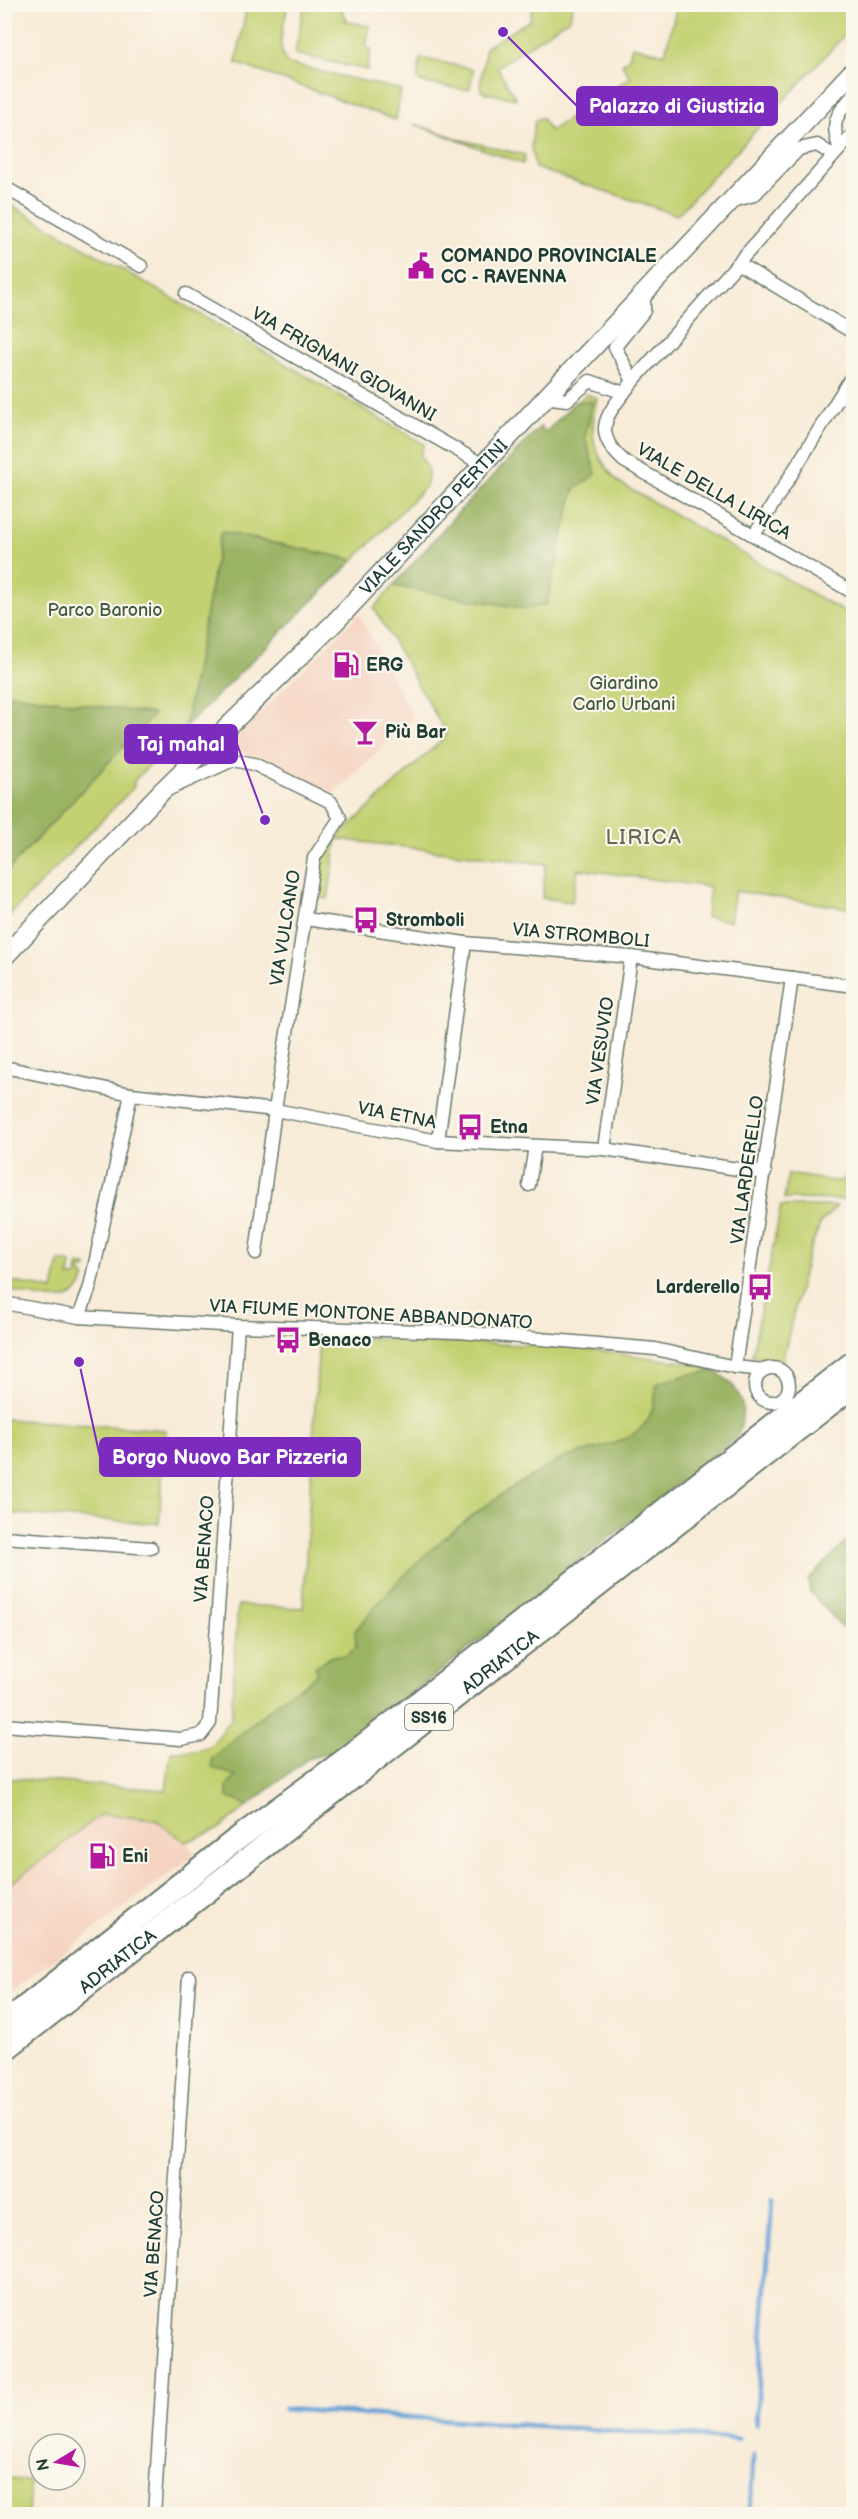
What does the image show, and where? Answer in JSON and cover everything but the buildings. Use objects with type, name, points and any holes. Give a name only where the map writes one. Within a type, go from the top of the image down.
[{"type":"highway","name":"ADRIATICA","points":[[4,2024],[233,1842],[350,1756],[854,1362]]},
{"type":"highway","name":"ADRIATICA","points":[[4,2050],[854,1385]]},
{"type":"main road","name":"VIALE SANDRO PERTINI","points":[[4,957],[161,792],[335,622],[485,466],[544,397],[854,69]]},
{"type":"street","points":[[729,202],[754,195],[799,149],[817,146],[836,151],[833,130],[837,115],[854,94]]},
{"type":"street","name":"VIALE DELLA LIRICA","points":[[854,133],[633,381],[607,415],[604,432],[610,448],[624,460],[854,593]]},
{"type":"street","points":[[4,187],[141,266]]},
{"type":"street","points":[[739,264],[854,333]]},
{"type":"street","points":[[633,381],[615,347],[644,311],[644,291]]},
{"type":"street","name":"VIA FRIGNANI GIOVANNI","points":[[186,294],[485,466]]},
{"type":"street","points":[[754,535],[854,373]]},
{"type":"street","points":[[544,397],[567,400],[590,381],[624,393]]},
{"type":"street","name":"VIA VULCANO","points":[[161,792],[233,760],[254,764],[332,802],[340,818],[314,858],[275,1110],[256,1253]]},
{"type":"street","name":"VIA STROMBOLI","points":[[306,919],[465,943],[631,957],[854,986]]},
{"type":"street","points":[[438,1141],[465,943]]},
{"type":"street","name":"VIA VESUVIO","points":[[604,1149],[631,957]]},
{"type":"street","name":"VIA LARDERELLO","points":[[735,1367],[792,978]]},
{"type":"street","name":"VIA ETNA","points":[[4,1067],[131,1094],[275,1110],[438,1141],[604,1149],[765,1173]]},
{"type":"street","points":[[79,1317],[90,1287],[131,1094]]},
{"type":"street","points":[[529,1185],[535,1146]]},
{"type":"street","name":"VIA FIUME MONTONE ABBANDONATO","points":[[4,1303],[79,1317],[238,1326],[460,1332],[655,1349],[735,1367],[764,1370],[774,1368],[784,1372],[789,1382],[788,1394],[773,1402],[762,1399],[756,1389],[735,1367]]},
{"type":"street","name":"VIA BENACO","points":[[4,1725],[181,1739],[201,1735],[210,1723],[238,1326]]},
{"type":"street","points":[[756,1389],[756,1378],[764,1370]]},
{"type":"street","points":[[4,1538],[151,1548]]},
{"type":"street","name":"VIA BENACO","points":[[154,2514],[189,1977]]},
{"type":"shaded area","name":"ERG","points":[[359,614],[413,717],[334,794],[228,745]]},
{"type":"shaded area","points":[[102,1814],[156,1820],[186,1842],[195,1855],[5,1996],[5,1888]]},
{"type":"green space","points":[[247,5],[288,5],[281,44],[284,59],[289,64],[401,90],[396,120],[236,63]]},
{"type":"green space","points":[[304,5],[338,5],[347,19],[345,21],[370,26],[366,48],[371,49],[367,70],[295,54]]},
{"type":"green space","points":[[533,5],[573,5],[570,18],[497,67],[516,99],[482,92],[480,86],[486,47],[530,20]]},
{"type":"green space","points":[[677,5],[853,5],[853,26],[677,215],[535,168],[531,146],[535,120],[542,118],[550,131],[630,77],[622,64],[629,58],[632,46],[665,54]]},
{"type":"green space","points":[[421,58],[473,69],[470,88],[465,90],[420,82],[417,77]]},
{"type":"green space","points":[[414,124],[462,140],[525,155],[523,164]]},
{"type":"green space","name":"Parco Baronio","points":[[4,201],[424,444],[420,456],[428,473],[426,486],[354,560],[221,532],[185,727],[134,781],[134,787],[5,920]]},
{"type":"green space","name":"Giardino Carlo Urbani","points":[[586,394],[597,398],[593,434],[597,452],[618,482],[853,617],[853,909],[735,891],[730,921],[706,917],[710,887],[578,869],[572,902],[542,898],[546,864],[337,839],[328,899],[314,897],[322,858],[329,845],[447,735],[374,608],[454,517],[540,427],[546,432]]},
{"type":"green space","points":[[593,401],[585,437],[596,474],[574,490],[546,605],[526,609],[393,586],[454,517],[540,427],[546,432],[575,402]]},
{"type":"green space","points":[[221,532],[354,560],[185,727]]},
{"type":"green space","points":[[4,693],[154,714],[5,873]]},
{"type":"green space","points":[[853,1170],[853,1200],[784,1199],[788,1174],[840,1182]]},
{"type":"green space","points":[[781,1206],[837,1206],[821,1222],[807,1257],[782,1362],[752,1355]]},
{"type":"green space","points":[[59,1261],[71,1263],[69,1277],[76,1277],[79,1264],[87,1266],[86,1269],[81,1268],[80,1275],[85,1276],[80,1288],[72,1295],[63,1299],[40,1298],[5,1289],[5,1280],[53,1290]]},
{"type":"green space","points":[[322,1336],[571,1347],[697,1364],[721,1376],[737,1391],[741,1400],[741,1423],[737,1437],[341,1749],[307,1759],[217,1830],[186,1842],[155,1820],[102,1814],[5,1888],[5,1778],[166,1790],[171,1751],[190,1752],[204,1749],[216,1740],[226,1723],[231,1721],[238,1605],[303,1608],[319,1339]]},
{"type":"green space","points":[[716,1371],[732,1385],[741,1400],[741,1426],[737,1437],[341,1749],[307,1759],[248,1806],[227,1797],[227,1785],[236,1776],[212,1768],[212,1758],[287,1694],[306,1684],[317,1672],[315,1667],[332,1656],[345,1656],[356,1648],[355,1631],[422,1558],[474,1515],[529,1477],[558,1461],[625,1439],[634,1433],[649,1417],[657,1383],[691,1374]]},
{"type":"green space","points":[[4,1419],[166,1430],[159,1524],[5,1513]]},
{"type":"green space","points":[[853,1534],[853,1639],[810,1592],[808,1580]]},
{"type":"green space","points":[[4,2479],[27,2480],[27,2492],[29,2492],[28,2514],[5,2514]]},
{"type":"waterway","points":[[756,2424],[772,2200]]},
{"type":"waterway","points":[[284,2409],[738,2439]]},
{"type":"waterway","points":[[750,2514],[753,2456]]},
{"type":"place","name":"Palazzo di Giustizia","points":[[503,32]]},
{"type":"place","name":"COMANDO PROVINCIALE CC - RAVENNA","points":[[421,266]]},
{"type":"place","name":"ERG","points":[[346,665]]},
{"type":"place","name":"Più Bar","points":[[365,732]]},
{"type":"place","name":"Taj mahal","points":[[265,820]]},
{"type":"place","name":"Stromboli","points":[[366,920]]},
{"type":"place","name":"Etna","points":[[470,1127]]},
{"type":"place","name":"Larderello","points":[[760,1287]]},
{"type":"place","name":"Benaco","points":[[288,1340]]},
{"type":"place","name":"Borgo Nuovo Bar Pizzeria","points":[[79,1362]]},
{"type":"place","name":"Eni","points":[[102,1856]]},
{"type":"district","name":"LIRICA","points":[[644,837]]}]
